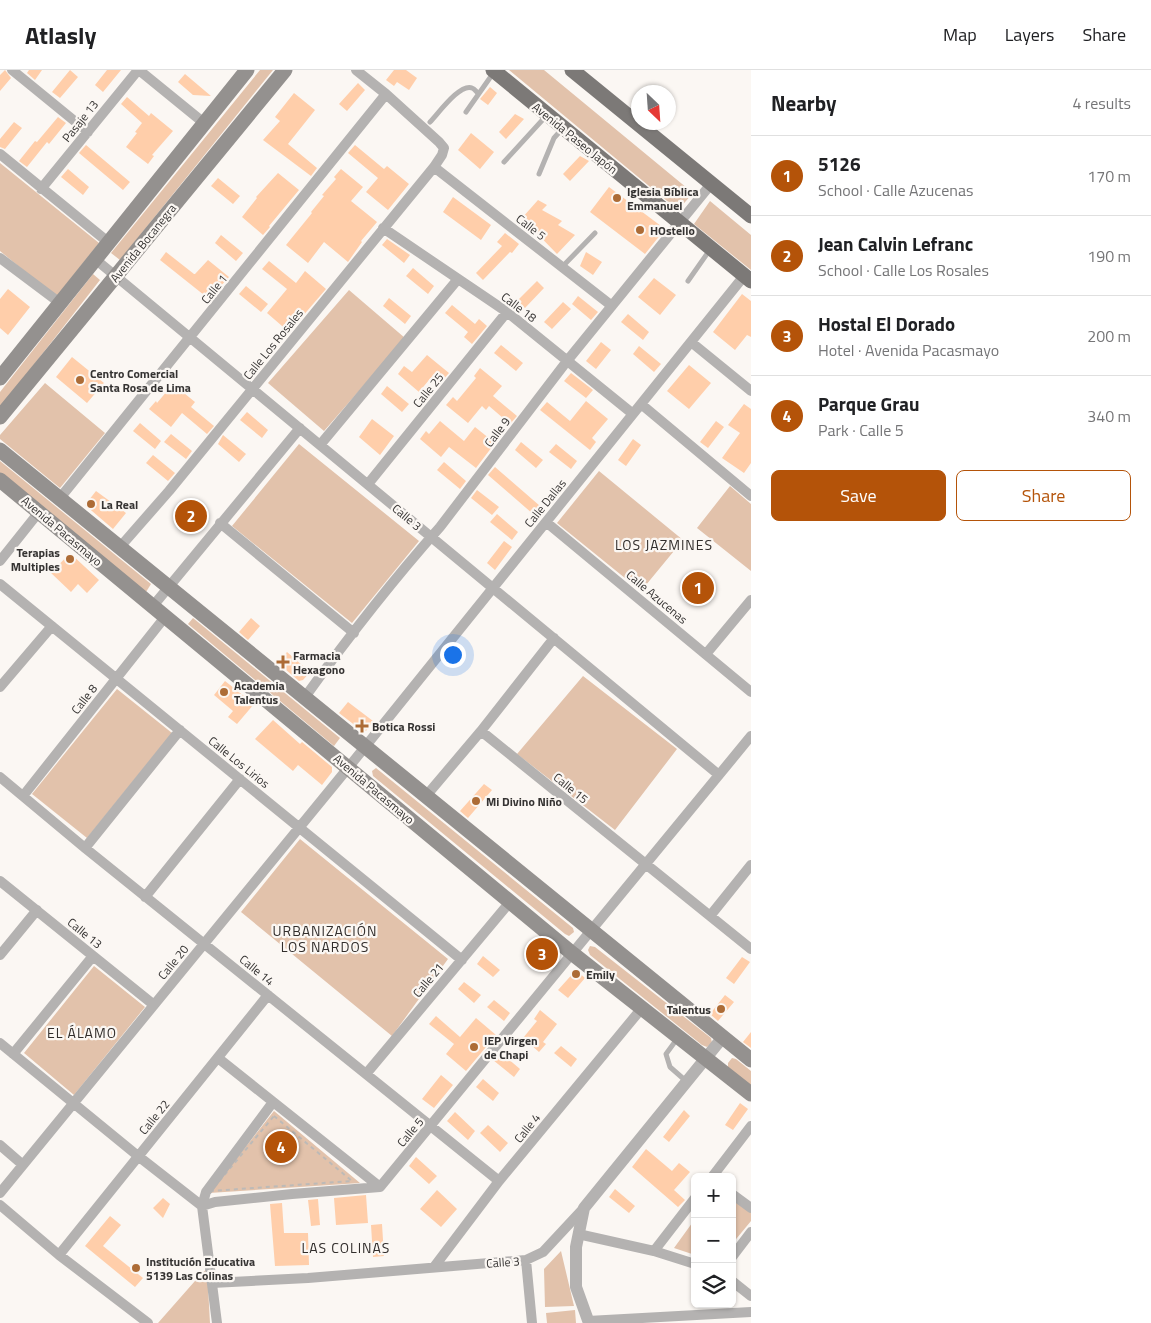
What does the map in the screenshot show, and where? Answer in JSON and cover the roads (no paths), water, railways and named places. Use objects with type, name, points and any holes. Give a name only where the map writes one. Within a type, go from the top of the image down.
[{"type":"main road","points":[[0,378],[247,70]]},
{"type":"main road","name":"Avenida Bocanegra","points":[[0,417],[285,70]]},
{"type":"main road","points":[[572,70],[751,216]]},
{"type":"main road","name":"Avenida Paseo Japón","points":[[494,71],[748,278]]},
{"type":"main road","name":"Avenida Pacasmayo","points":[[0,450],[751,1060]]},
{"type":"main road","name":"Avenida Pacasmayo","points":[[0,480],[573,954],[751,1094]]},
{"type":"main road","points":[[169,620],[188,603]]},
{"type":"street","points":[[12,70],[88,132]]},
{"type":"street","points":[[138,70],[204,123]]},
{"type":"street","name":"Pasaje 13","points":[[41,189],[138,70]]},
{"type":"street","points":[[356,70],[386,94]]},
{"type":"street","name":"Calle Los Rosales","points":[[120,547],[253,389],[442,155],[444,148],[439,142],[386,94]]},
{"type":"street","name":"Calle 1","points":[[60,498],[386,94]]},
{"type":"street","points":[[0,154],[108,242]]},
{"type":"street","name":"Calle 5","points":[[434,167],[612,306]]},
{"type":"street","name":"Calle 9","points":[[304,697],[431,538],[567,361],[711,184]]},
{"type":"street","name":"Calle 18","points":[[384,228],[507,312],[633,414]]},
{"type":"street","points":[[0,258],[60,303]]},
{"type":"street","name":"Calle 3","points":[[95,259],[719,775]]},
{"type":"street","name":"Calle Dallas","points":[[365,746],[691,342],[748,278]]},
{"type":"street","points":[[320,445],[458,279]]},
{"type":"street","name":"Calle 25","points":[[368,484],[507,312]]},
{"type":"street","points":[[691,342],[751,391]]},
{"type":"street","points":[[641,404],[751,496]]},
{"type":"street","points":[[153,606],[300,428]]},
{"type":"street","points":[[0,561],[39,512]]},
{"type":"street","name":"Calle Azucenas","points":[[546,522],[751,692]]},
{"type":"street","points":[[220,523],[354,633]]},
{"type":"street","name":"Calle Los Lirios","points":[[0,584],[462,960]]},
{"type":"street","points":[[706,654],[751,600]]},
{"type":"street","name":"Calle 8","points":[[23,796],[116,678],[169,620]]},
{"type":"street","points":[[2,680],[52,626]]},
{"type":"street","points":[[426,796],[481,732],[554,638]]},
{"type":"street","points":[[85,848],[180,730]]},
{"type":"street","name":"Calle 15","points":[[481,732],[751,950]]},
{"type":"street","points":[[573,954],[751,736]]},
{"type":"street","name":"Calle 20","points":[[0,1193],[365,746]]},
{"type":"street","name":"Calle 14","points":[[0,777],[85,848],[499,1181]]},
{"type":"street","points":[[146,897],[240,779]]},
{"type":"street","points":[[710,916],[751,864]]},
{"type":"street","name":"Calle 13","points":[[0,881],[154,1005]]},
{"type":"street","name":"Calle 21","points":[[366,1074],[510,902]]},
{"type":"street","points":[[0,955],[36,910]]},
{"type":"street","name":"Calle 5","points":[[380,1187],[523,1012],[573,954]]},
{"type":"street","points":[[13,1054],[93,956]]},
{"type":"street","name":"Calle 22","points":[[59,1255],[268,995]]},
{"type":"street","name":"Calle 4","points":[[434,1267],[499,1181],[642,1008]]},
{"type":"street","name":"Calle 3","points":[[212,1283],[308,1278],[526,1260],[543,1252],[584,1208],[723,1037]]},
{"type":"street","points":[[0,1043],[73,1104],[202,1206]]},
{"type":"street","points":[[218,1058],[380,1187]]},
{"type":"street","points":[[217,1323],[202,1206],[206,1192],[273,1102]]},
{"type":"street","points":[[715,1173],[751,1126]]},
{"type":"street","points":[[0,1145],[24,1165]]},
{"type":"street","points":[[202,1206],[215,1202],[380,1187]]},
{"type":"street","points":[[736,1197],[751,1208]]},
{"type":"street","points":[[654,1251],[691,1203]]},
{"type":"street","points":[[0,1205],[59,1255],[148,1323]]},
{"type":"street","points":[[584,1208],[578,1234],[576,1287],[588,1322],[751,1312]]},
{"type":"street","points":[[736,1252],[751,1232]]},
{"type":"street","points":[[578,1234],[654,1251],[692,1263]]},
{"type":"street","points":[[526,1260],[532,1323]]},
{"type":"street","points":[[736,1284],[751,1296]]},
{"type":"lane","points":[[466,112],[494,71]]},
{"type":"lane","points":[[430,122],[458,92],[466,88],[472,88],[478,93]]},
{"type":"lane","points":[[504,162],[547,115]]},
{"type":"lane","points":[[539,174],[554,138],[563,128]]},
{"type":"lane","points":[[562,267],[595,234]]},
{"type":"lane","points":[[688,281],[711,248]]},
{"type":"lane","points":[[679,1037],[666,1054],[670,1067],[686,1082]]},
{"type":"place","name":"Iglesia Bíblica Emmanuel","points":[[617,198]]},
{"type":"place","name":"HOstello","points":[[640,230]]},
{"type":"place","name":"Centro Comercial Santa Rosa de Lima","points":[[80,380]]},
{"type":"place","name":"La Real","points":[[91,504]]},
{"type":"place","name":"Jean Calvin Lefranc","points":[[191,516]]},
{"type":"place","name":"Terapias Multiples","points":[[70,559]]},
{"type":"place","name":"5126","points":[[698,588]]},
{"type":"place","name":"Farmacia Hexagono","points":[[283,662]]},
{"type":"place","name":"Academia Talentus","points":[[224,692]]},
{"type":"place","name":"Botica Rossi","points":[[362,726]]},
{"type":"place","name":"Mi Divino Niño","points":[[476,801]]},
{"type":"place","name":"Hostal El Dorado","points":[[542,954]]},
{"type":"place","name":"Emily","points":[[576,974]]},
{"type":"place","name":"Talentus","points":[[721,1009]]},
{"type":"place","name":"IEP Virgen de Chapi","points":[[474,1047]]},
{"type":"place","name":"Parque Grau","points":[[281,1147]]},
{"type":"place","name":"Institución Educativa 5139 Las Colinas","points":[[136,1268]]},
{"type":"district","name":"LOS JAZMINES","points":[[664,544]]},
{"type":"district","name":"URBANIZACIÓN LOS NARDOS","points":[[325,938]]},
{"type":"district","name":"EL ÁLAMO","points":[[82,1032]]},
{"type":"district","name":"LAS COLINAS","points":[[346,1247]]}]
